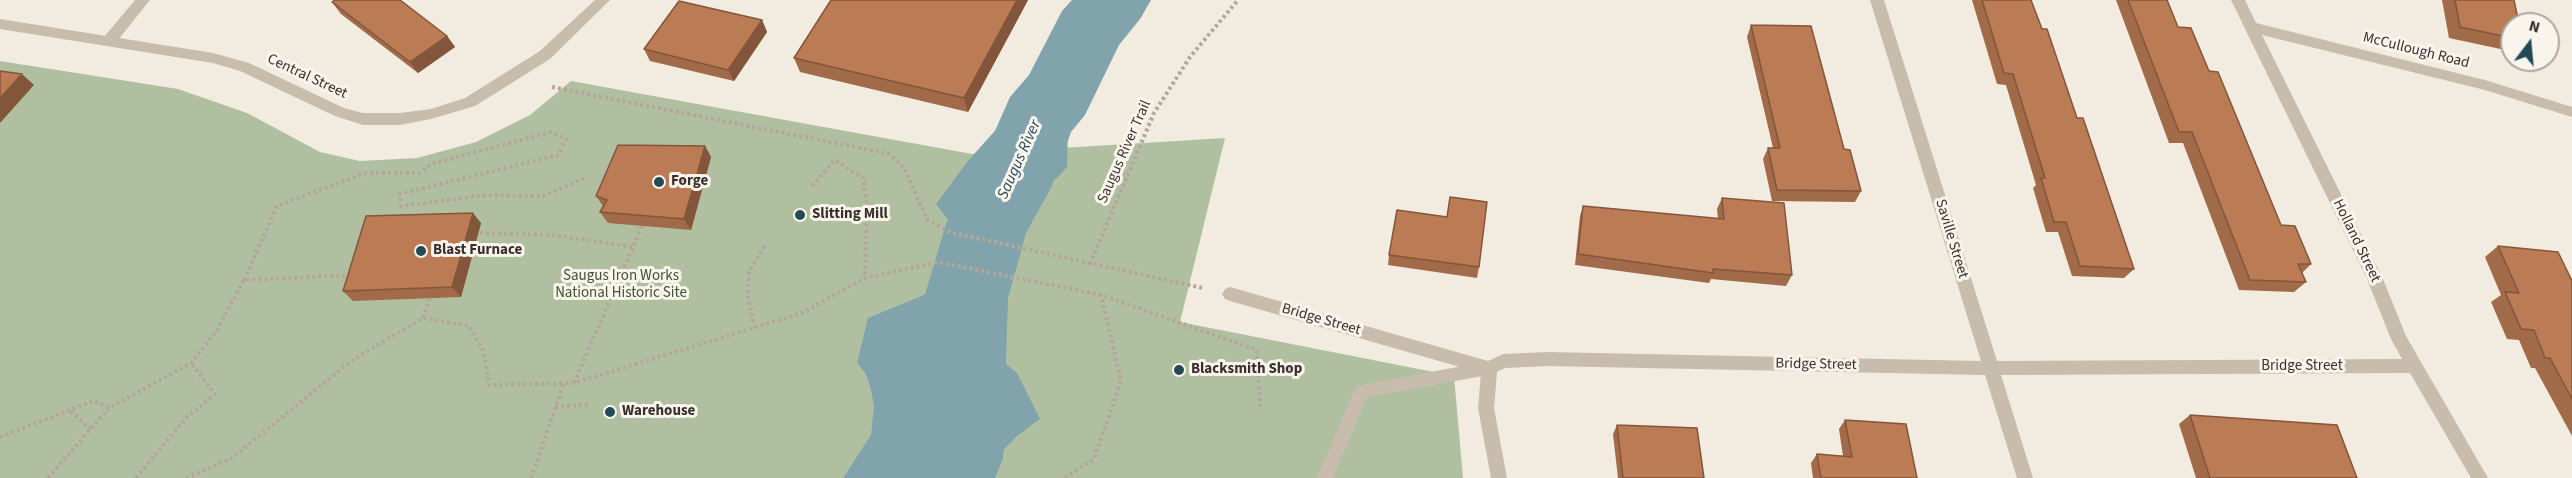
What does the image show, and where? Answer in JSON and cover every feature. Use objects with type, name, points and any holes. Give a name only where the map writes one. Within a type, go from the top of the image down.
[{"type":"street","points":[[109,40],[143,0]]},
{"type":"street","name":"Central Street","points":[[0,24],[213,58],[244,67],[340,112],[363,118],[400,119],[431,114],[470,102],[544,55],[603,0]]},
{"type":"street","name":"Saville Street","points":[[1877,0],[2025,478]]},
{"type":"street","name":"Holland Street","points":[[2238,0],[2415,366],[2480,478]]},
{"type":"street","name":"McCullough Road","points":[[2251,27],[2485,85],[2572,112]]},
{"type":"street","name":"Bridge Street","points":[[1230,294],[1489,368],[1503,362],[1547,359],[1991,368],[2415,366]]},
{"type":"street","points":[[1325,478],[1362,391],[1489,368],[1486,408],[1499,478]]},
{"type":"path","name":"Saugus River Trail","points":[[1089,264],[1154,113],[1190,57],[1238,0]]},
{"type":"path","points":[[507,78],[890,154],[904,168],[927,219],[949,232],[1230,294]]},
{"type":"path","points":[[48,478],[109,408],[191,363],[218,329],[244,280],[277,206],[365,173],[420,173],[431,164],[551,132],[566,139],[558,156],[400,194],[401,206],[486,195],[542,196],[588,177]]},
{"type":"path","points":[[812,186],[835,160],[863,178],[867,203],[865,278]]},
{"type":"path","points":[[574,383],[642,226]]},
{"type":"path","points":[[480,233],[553,235],[633,247]]},
{"type":"path","points":[[755,328],[748,297],[750,272],[765,245]]},
{"type":"path","points":[[423,318],[469,326],[484,352],[489,385],[574,383],[651,362],[802,313],[865,278],[938,262],[1101,295],[1257,350],[1260,409]]},
{"type":"path","points":[[244,280],[362,275]]},
{"type":"path","points":[[1065,478],[1094,459],[1121,381],[1101,295]]},
{"type":"path","points":[[186,478],[232,458],[351,361],[423,318],[430,298]]},
{"type":"path","points":[[136,478],[186,418],[215,394],[191,363]]},
{"type":"path","points":[[531,478],[564,383]]},
{"type":"path","points":[[0,437],[94,401],[109,408]]},
{"type":"path","points":[[555,406],[589,405]]},
{"type":"path","points":[[70,411],[90,429]]},
{"type":"green space","name":"Saugus Iron Works National Historic Site","points":[[0,61],[178,89],[247,113],[320,152],[360,161],[417,158],[476,142],[530,115],[571,81],[1005,160],[1045,149],[1225,138],[1180,322],[1454,376],[1463,478],[0,478]]},
{"type":"water","points":[[1082,0],[1149,0],[1142,16],[1131,28],[1099,43],[1077,65],[1068,129],[1067,167],[1057,178],[1002,212],[986,231],[980,243],[970,305],[970,319],[976,330],[1001,360],[1017,373],[1040,419],[1017,436],[976,478],[843,478],[871,435],[874,406],[871,390],[866,374],[857,363],[868,318],[931,292],[946,278],[955,229],[936,204],[967,162],[1010,114],[1023,95],[1034,67]]},
{"type":"building","points":[[335,0],[400,0],[447,36],[410,62],[332,2]]},
{"type":"building","points":[[831,0],[1017,0],[964,98],[794,58]]},
{"type":"building","points":[[1982,0],[2031,0],[2042,29],[2047,29],[2077,118],[2083,118],[2134,269],[2080,266],[2066,222],[2054,222],[2041,178],[2045,178],[2013,74],[2004,73]]},
{"type":"building","points":[[2128,0],[2167,0],[2178,27],[2191,28],[2209,71],[2218,72],[2281,225],[2295,226],[2311,264],[2298,264],[2306,282],[2250,280],[2192,132],[2179,132]]},
{"type":"building","points":[[2455,0],[2514,0],[2516,12],[2500,12],[2500,35],[2460,27]]},
{"type":"building","points":[[679,1],[762,20],[728,70],[644,49]]},
{"type":"building","points":[[1751,25],[1811,26],[1844,149],[1850,150],[1861,191],[1777,190],[1768,148],[1780,148]]},
{"type":"building","points":[[0,71],[22,74],[0,98]]},
{"type":"building","name":"Forge","points":[[618,145],[705,146],[684,219],[600,212],[607,200],[596,196]]},
{"type":"building","points":[[1450,197],[1487,202],[1479,267],[1389,255],[1397,210],[1447,217]]},
{"type":"building","points":[[1722,198],[1784,203],[1792,275],[1713,269],[1713,273],[1578,254],[1583,206],[1724,219]]},
{"type":"building","name":"Blast Furnace","points":[[473,213],[452,287],[343,291],[366,216]]},
{"type":"building","points":[[2498,246],[2558,252],[2572,281],[2572,399],[2550,358],[2545,358],[2534,330],[2521,329],[2505,292],[2519,293]]},
{"type":"building","points":[[2190,415],[2337,425],[2357,478],[2210,478]]},
{"type":"building","points":[[1845,420],[1906,424],[1917,478],[1821,478],[1817,454],[1852,457]]},
{"type":"building","points":[[1617,425],[1697,428],[1704,478],[1623,478]]},
{"type":"waterway","name":"Saugus River","points":[[949,478],[957,459],[958,405],[966,298],[987,224],[1011,188],[1037,118],[1058,94],[1088,31],[1114,0]]},
{"type":"place","name":"Forge","points":[[659,182]]},
{"type":"place","name":"Slitting Mill","points":[[800,215]]},
{"type":"place","name":"Blast Furnace","points":[[421,251]]},
{"type":"place","name":"Blacksmith Shop","points":[[1179,370]]},
{"type":"place","name":"Warehouse","points":[[610,412]]}]
